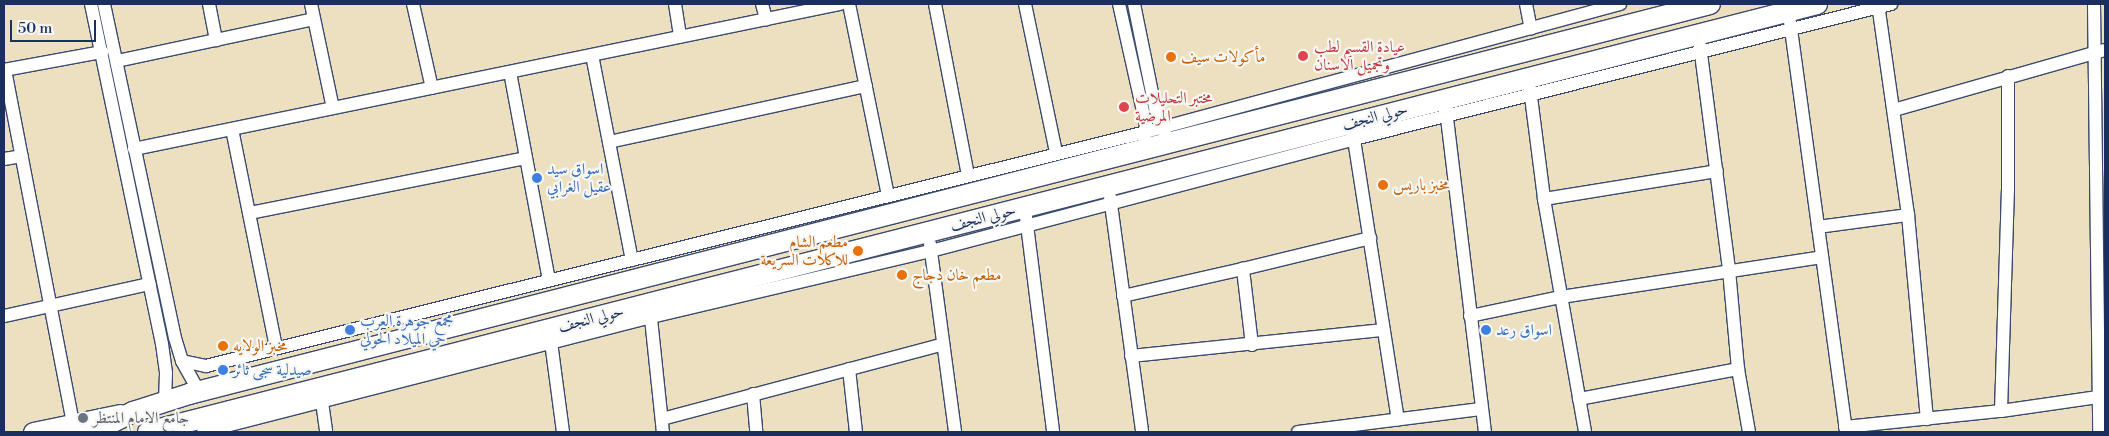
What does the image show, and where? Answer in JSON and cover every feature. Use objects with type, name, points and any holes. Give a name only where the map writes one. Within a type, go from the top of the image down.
[{"type":"main road","name":"حولي النجف","points":[[93,432],[133,412],[199,392],[1137,151],[1168,134],[1710,4]]},
{"type":"main road","name":"حولي النجف","points":[[148,432],[484,353],[747,286],[802,263],[853,250],[930,241],[1353,131],[1700,45],[1790,21],[1817,4]]},
{"type":"main road","points":[[845,226],[845,242],[853,250]]},
{"type":"main road","points":[[799,238],[807,250],[802,263]]},
{"type":"street","points":[[91,4],[165,358],[165,402]]},
{"type":"street","points":[[104,4],[134,149],[182,361],[199,392]]},
{"type":"street","points":[[209,4],[216,40]]},
{"type":"street","points":[[311,4],[333,108]]},
{"type":"street","points":[[413,4],[432,88]]},
{"type":"street","points":[[675,4],[680,37]]},
{"type":"street","points":[[762,4],[766,19]]},
{"type":"street","points":[[134,149],[840,4]]},
{"type":"street","points":[[849,4],[888,196]]},
{"type":"street","points":[[935,4],[968,175]]},
{"type":"street","points":[[1025,4],[1056,153]]},
{"type":"street","points":[[1119,4],[1146,132],[1137,151]]},
{"type":"street","points":[[1134,4],[1168,134]]},
{"type":"street","points":[[1526,4],[1531,29]]},
{"type":"street","points":[[2094,4],[2101,51],[2102,356],[2098,397],[2099,432]]},
{"type":"street","points":[[182,361],[206,366],[1056,153],[1146,132],[1168,134],[1612,5]]},
{"type":"street","points":[[1928,420],[1908,215],[1883,5],[1790,21],[1845,430],[1928,420],[2001,411],[2098,397]]},
{"type":"street","points":[[117,61],[314,19]]},
{"type":"street","points":[[1700,45],[1729,270],[1738,369],[1749,432]]},
{"type":"street","points":[[1894,110],[2101,51]]},
{"type":"street","points":[[73,424],[4,70],[102,52]]},
{"type":"street","points":[[592,55],[632,260]]},
{"type":"street","points":[[510,72],[549,280]]},
{"type":"street","points":[[2001,411],[2008,190],[2008,76]]},
{"type":"street","points":[[609,142],[866,86]]},
{"type":"street","points":[[1530,87],[1544,199],[1585,432]]},
{"type":"street","points":[[1446,108],[1485,432]]},
{"type":"street","points":[[232,129],[276,347]]},
{"type":"street","points":[[1353,131],[1398,419]]},
{"type":"street","points":[[4,159],[22,156]]},
{"type":"street","points":[[250,213],[526,158]]},
{"type":"street","points":[[1544,199],[1717,170]]},
{"type":"street","points":[[1109,195],[1142,432]]},
{"type":"street","points":[[1818,227],[1908,215]]},
{"type":"street","points":[[1026,216],[1053,432]]},
{"type":"street","points":[[1123,296],[1370,238]]},
{"type":"street","points":[[747,286],[930,241],[955,432]]},
{"type":"street","points":[[1470,316],[1561,297],[1822,257]]},
{"type":"street","points":[[1243,269],[1252,345]]},
{"type":"street","points":[[4,316],[150,284]]},
{"type":"street","points":[[203,432],[237,428],[484,353],[551,342],[650,310],[662,426],[753,394],[943,344]]},
{"type":"street","points":[[1131,356],[1384,330]]},
{"type":"street","points":[[551,342],[563,432]]},
{"type":"street","points":[[849,369],[856,432]]},
{"type":"street","points":[[1579,399],[1738,369]]},
{"type":"street","points":[[753,394],[756,432]]},
{"type":"street","points":[[322,402],[326,432]]},
{"type":"street","points":[[1304,432],[1481,409]]},
{"type":"street","points":[[33,432],[133,412]]},
{"type":"place","name":"عيادة القسيم لطب وتجميل الاسنان","points":[[1303,56]]},
{"type":"place","name":"مأكولات سيف","points":[[1171,57]]},
{"type":"place","name":"مختبر التحليلات المرضية","points":[[1124,107]]},
{"type":"place","name":"اسواق سيد عقيل الغرابي","points":[[537,178]]},
{"type":"place","name":"مخبز باريس","points":[[1383,185]]},
{"type":"place","name":"مطعم الشام للاكلات السريعة","points":[[858,251]]},
{"type":"place","name":"مطعم خان دجاج","points":[[902,275]]},
{"type":"place","name":"مجمع جوهرة العرب حي الميلاد الحولي","points":[[350,330]]},
{"type":"place","name":"اسواق رعد","points":[[1486,330]]},
{"type":"place","name":"مخبز الولايه","points":[[223,346]]},
{"type":"place","name":"صيدلية سجى ثائر","points":[[223,370]]},
{"type":"place","name":"جامع الامام المنتظر","points":[[83,418]]}]
